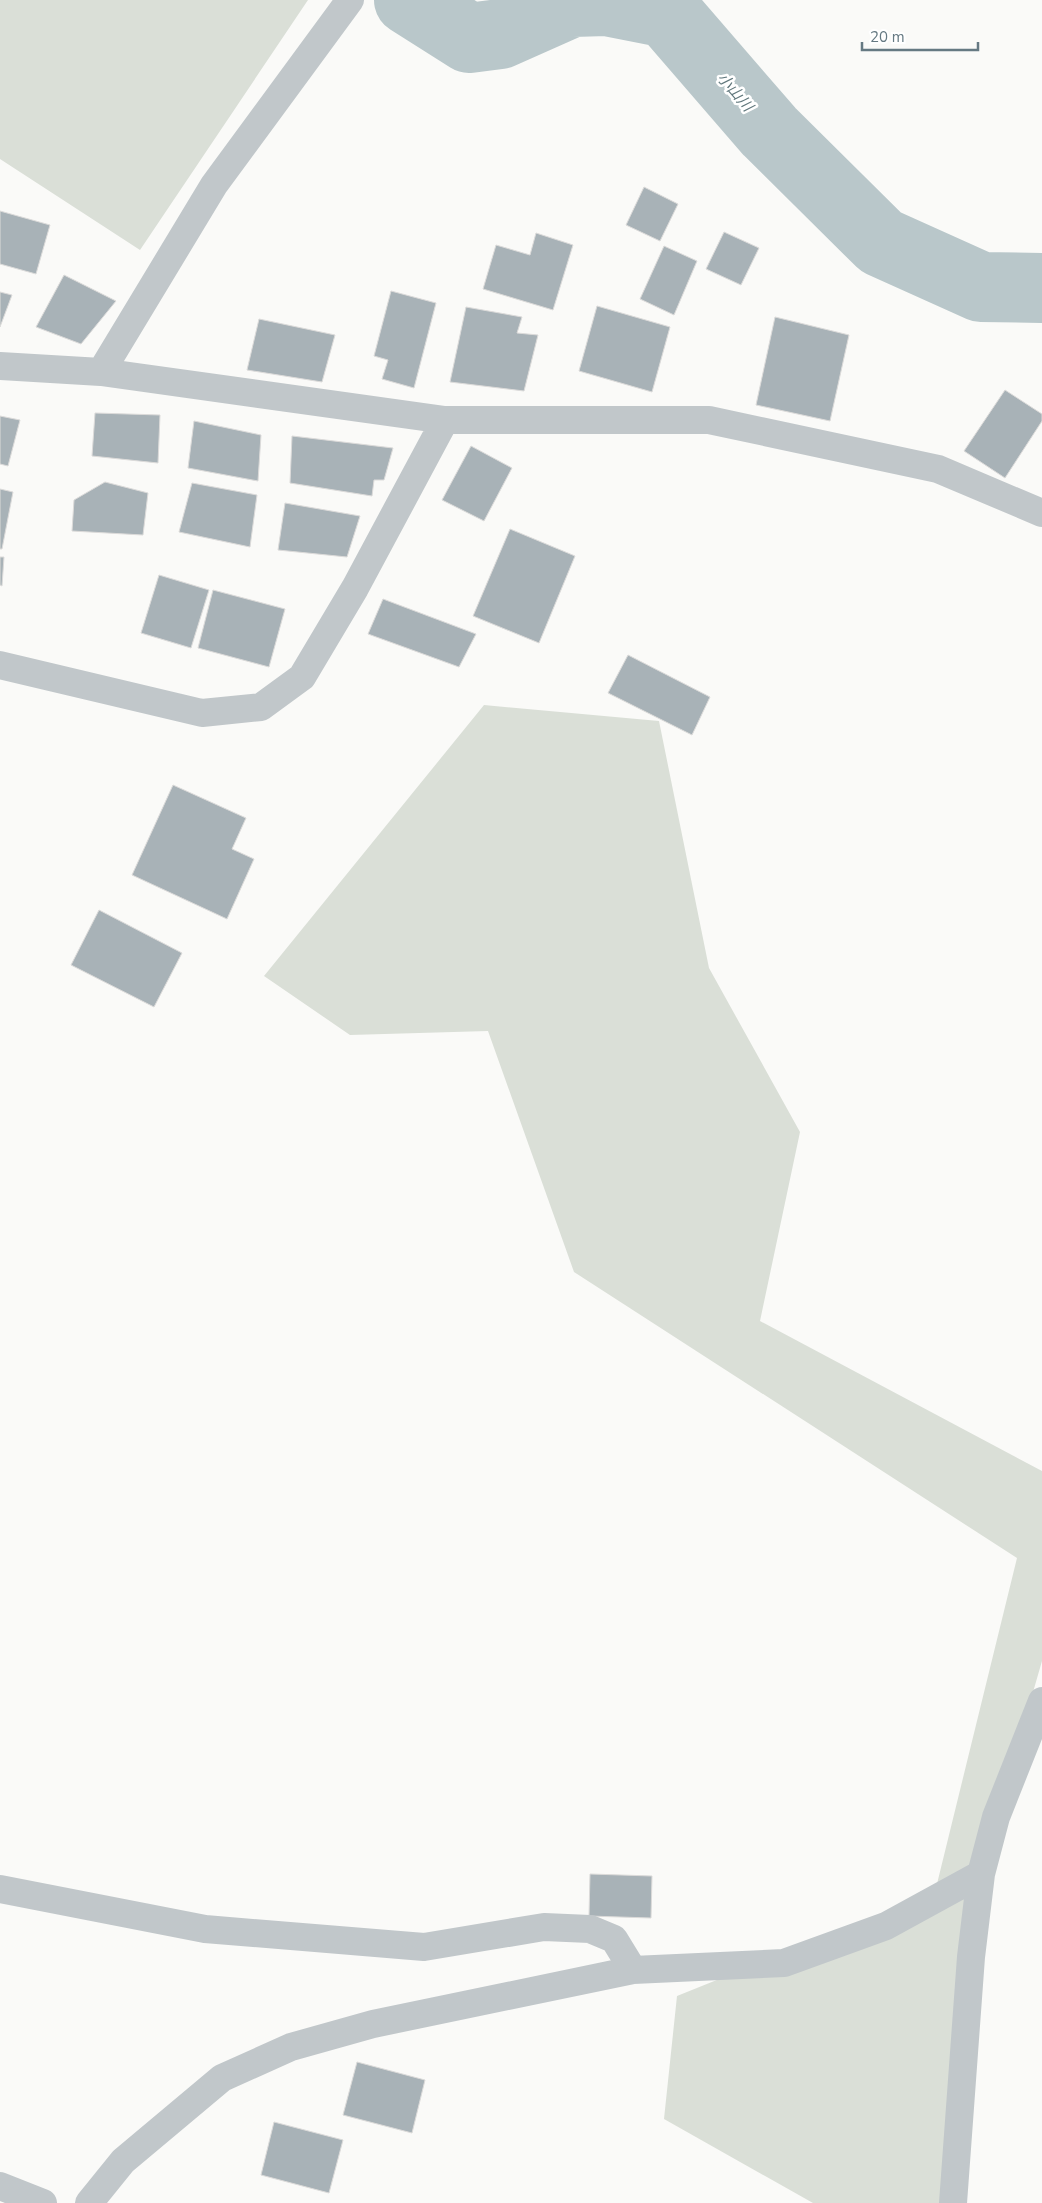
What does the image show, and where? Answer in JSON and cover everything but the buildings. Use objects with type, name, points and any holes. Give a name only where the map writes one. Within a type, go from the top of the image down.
[{"type":"street","points":[[101,372],[214,185],[350,0]]},
{"type":"street","points":[[0,366],[101,372],[446,420],[709,420],[938,469],[1042,513]]},
{"type":"street","points":[[0,665],[202,713],[261,707],[302,676],[354,588],[446,420]]},
{"type":"street","points":[[953,2203],[971,1957],[981,1874],[996,1817],[1032,1759],[1042,1701]]},
{"type":"street","points":[[90,2203],[123,2161],[222,2078],[291,2047],[373,2024],[633,1970],[784,1963],[886,1926],[981,1874]]},
{"type":"street","points":[[0,1889],[205,1929],[424,1947],[544,1927],[590,1929],[614,1939],[633,1970]]},
{"type":"street","points":[[0,2186],[43,2203]]},
{"type":"shaded area","points":[[0,0],[308,0],[140,250],[0,159]]},
{"type":"shaded area","points":[[484,705],[659,721],[709,968],[800,1132],[760,1321],[1042,1471],[1042,1661],[990,1841],[956,2203],[813,2203],[664,2119],[677,1996],[935,1892],[1017,1558],[574,1272],[488,1031],[350,1035],[264,976]]},
{"type":"waterway","name":"小山川","points":[[409,0],[469,38],[500,34],[572,2],[606,1],[667,13],[769,131],[881,242],[981,287],[1042,288]]}]
